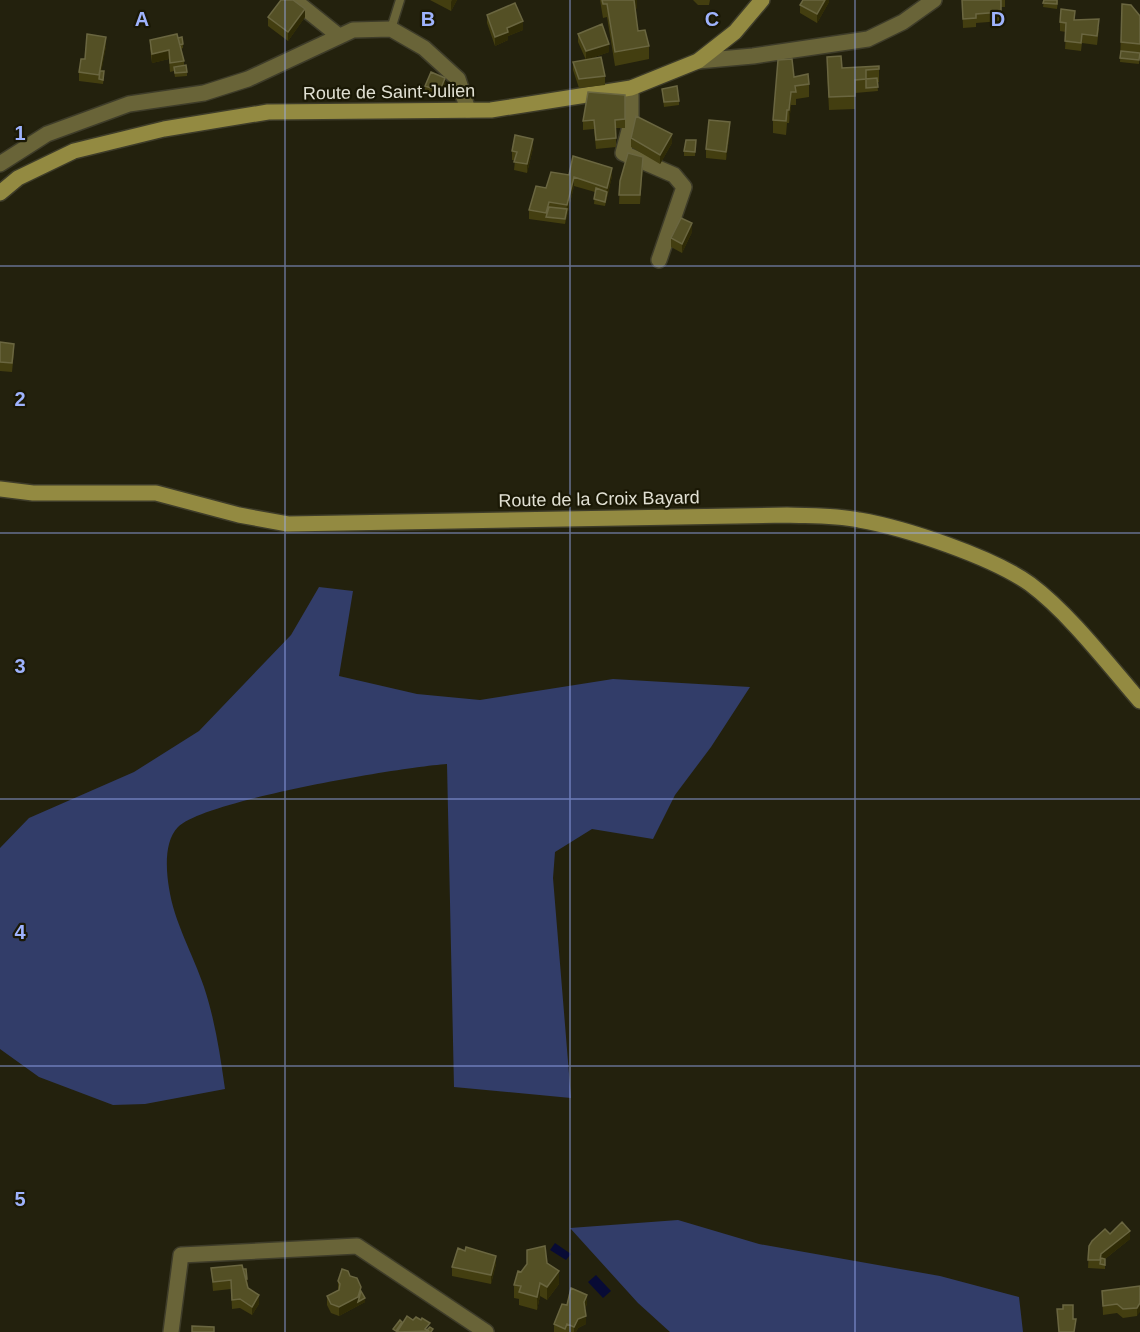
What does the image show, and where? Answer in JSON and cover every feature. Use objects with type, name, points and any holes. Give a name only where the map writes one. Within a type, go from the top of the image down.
[{"type":"main road","name":"Route de Saint-Julien","points":[[0,193],[18,177],[74,151],[165,129],[268,112],[490,110],[631,88],[698,61],[735,32],[762,0]]},
{"type":"main road","name":"Route de la Croix Bayard","points":[[0,489],[33,493],[156,493],[239,515],[288,524],[786,515],[834,516],[861,520],[977,556],[1030,584],[1049,600],[1140,700]]},
{"type":"street","points":[[294,0],[339,36]]},
{"type":"street","points":[[698,61],[753,56],[868,39],[903,22],[934,0]]},
{"type":"street","points":[[0,164],[47,134],[129,104],[204,93],[248,79],[353,30],[391,29],[424,48],[458,79],[468,110]]},
{"type":"street","points":[[631,88],[631,123],[623,153],[674,175],[684,187],[659,260]]},
{"type":"street","points":[[171,1332],[181,1255],[357,1246],[486,1332]]},
{"type":"lane","points":[[391,29],[400,0]]},
{"type":"shaded area","points":[[319,587],[353,591],[339,676],[417,694],[480,700],[613,679],[750,687],[711,747],[675,795],[653,839],[592,829],[555,852],[553,878],[571,1098],[454,1087],[447,764],[349,778],[263,796],[195,817],[178,827],[173,833],[168,848],[167,864],[171,901],[208,999],[225,1089],[145,1104],[113,1105],[39,1077],[0,1049],[0,848],[29,818],[134,772],[199,731],[291,635]]},
{"type":"shaded area","points":[[678,1220],[759,1244],[940,1276],[1019,1297],[1023,1332],[670,1332],[638,1303],[570,1228]]},
{"type":"shaded area","points":[[555,1243],[571,1254],[566,1260],[550,1250]]},
{"type":"shaded area","points":[[596,1275],[611,1291],[603,1298],[588,1282]]},
{"type":"building","points":[[281,0],[293,0],[305,9],[288,32],[268,17]]},
{"type":"building","points":[[602,0],[634,0],[638,31],[645,30],[649,46],[615,52],[607,4],[603,4]]},
{"type":"building","points":[[803,0],[825,0],[817,14],[800,5]]},
{"type":"building","points":[[962,0],[1001,0],[1001,12],[976,14],[976,18],[963,19]]},
{"type":"building","points":[[1044,0],[1057,0],[1057,4],[1043,3]]},
{"type":"building","points":[[515,3],[523,21],[507,28],[508,32],[495,37],[487,15]]},
{"type":"building","points":[[1122,4],[1131,5],[1140,16],[1140,44],[1121,42]]},
{"type":"building","points":[[1061,9],[1075,11],[1074,20],[1099,19],[1097,36],[1082,34],[1081,43],[1065,41],[1066,23],[1060,22]]},
{"type":"building","points":[[602,24],[609,44],[586,51],[578,34]]},
{"type":"building","points":[[87,34],[106,37],[99,75],[79,72],[81,59],[85,59]]},
{"type":"building","points":[[177,34],[184,61],[170,63],[169,50],[152,54],[150,40]]},
{"type":"building","points":[[182,37],[183,44],[180,45],[178,38]]},
{"type":"building","points":[[1121,51],[1140,53],[1139,60],[1120,58]]},
{"type":"building","points":[[841,56],[842,68],[879,66],[879,69],[866,70],[866,79],[855,80],[855,96],[829,97],[827,57]]},
{"type":"building","points":[[601,57],[605,76],[579,79],[573,62]]},
{"type":"building","points":[[792,59],[794,77],[808,74],[809,84],[795,86],[796,92],[791,92],[786,121],[773,120],[778,60]]},
{"type":"building","points":[[186,65],[187,72],[175,73],[174,67]]},
{"type":"building","points":[[100,71],[104,71],[103,80],[99,79]]},
{"type":"building","points":[[431,72],[445,78],[440,91],[425,86]]},
{"type":"building","points":[[877,78],[878,87],[866,88],[866,79]]},
{"type":"building","points":[[677,86],[679,101],[664,102],[662,89]]},
{"type":"building","points":[[588,92],[625,95],[625,119],[615,120],[616,138],[596,140],[594,120],[583,121]]},
{"type":"building","points":[[636,116],[672,134],[660,155],[631,138]]},
{"type":"building","points":[[709,120],[730,122],[726,152],[706,149]]},
{"type":"building","points":[[515,135],[533,139],[527,164],[514,162],[517,152],[512,151]]},
{"type":"building","points":[[686,140],[696,140],[695,152],[684,151]]},
{"type":"building","points":[[628,153],[643,157],[640,195],[619,195],[620,181]]},
{"type":"building","points":[[573,156],[612,168],[607,188],[574,177],[567,205],[549,202],[546,213],[529,210],[536,186],[546,188],[551,172],[569,175]]},
{"type":"building","points":[[596,188],[607,192],[605,202],[594,199]]},
{"type":"building","points":[[549,207],[567,209],[565,219],[546,217]]},
{"type":"building","points":[[681,218],[692,223],[682,244],[671,238]]},
{"type":"building","points":[[0,342],[14,344],[12,363],[0,362]]},
{"type":"building","points":[[1122,1222],[1130,1231],[1101,1254],[1100,1260],[1088,1260],[1089,1246],[1092,1241],[1105,1229],[1110,1234]]},
{"type":"building","points":[[545,1246],[547,1263],[559,1271],[547,1287],[540,1283],[537,1297],[519,1292],[521,1286],[514,1285],[518,1271],[521,1272],[527,1264],[527,1250]]},
{"type":"building","points":[[466,1247],[496,1256],[491,1275],[452,1267],[458,1248],[465,1251]]},
{"type":"building","points":[[1101,1258],[1105,1259],[1105,1265],[1100,1264]]},
{"type":"building","points":[[242,1265],[248,1288],[259,1295],[252,1307],[240,1299],[232,1300],[231,1280],[213,1282],[211,1268]]},
{"type":"building","points":[[342,1269],[348,1271],[350,1276],[357,1278],[361,1287],[358,1297],[339,1307],[331,1304],[327,1296],[339,1290],[338,1281]]},
{"type":"building","points":[[1140,1286],[1140,1303],[1137,1308],[1123,1309],[1117,1304],[1103,1306],[1102,1291]]},
{"type":"building","points":[[571,1288],[587,1295],[584,1302],[586,1316],[578,1319],[574,1327],[567,1324],[565,1329],[554,1324],[562,1304],[567,1305]]},
{"type":"building","points":[[361,1291],[365,1298],[358,1302]]},
{"type":"building","points":[[1063,1305],[1073,1305],[1073,1319],[1076,1319],[1074,1332],[1059,1332],[1057,1309],[1063,1309]]},
{"type":"building","points":[[407,1316],[413,1320],[416,1317],[421,1320],[422,1318],[430,1323],[425,1329],[429,1331],[397,1332]]},
{"type":"building","points":[[400,1320],[402,1322],[396,1331],[393,1329]]},
{"type":"building","points":[[192,1326],[214,1327],[214,1332],[192,1332]]}]
